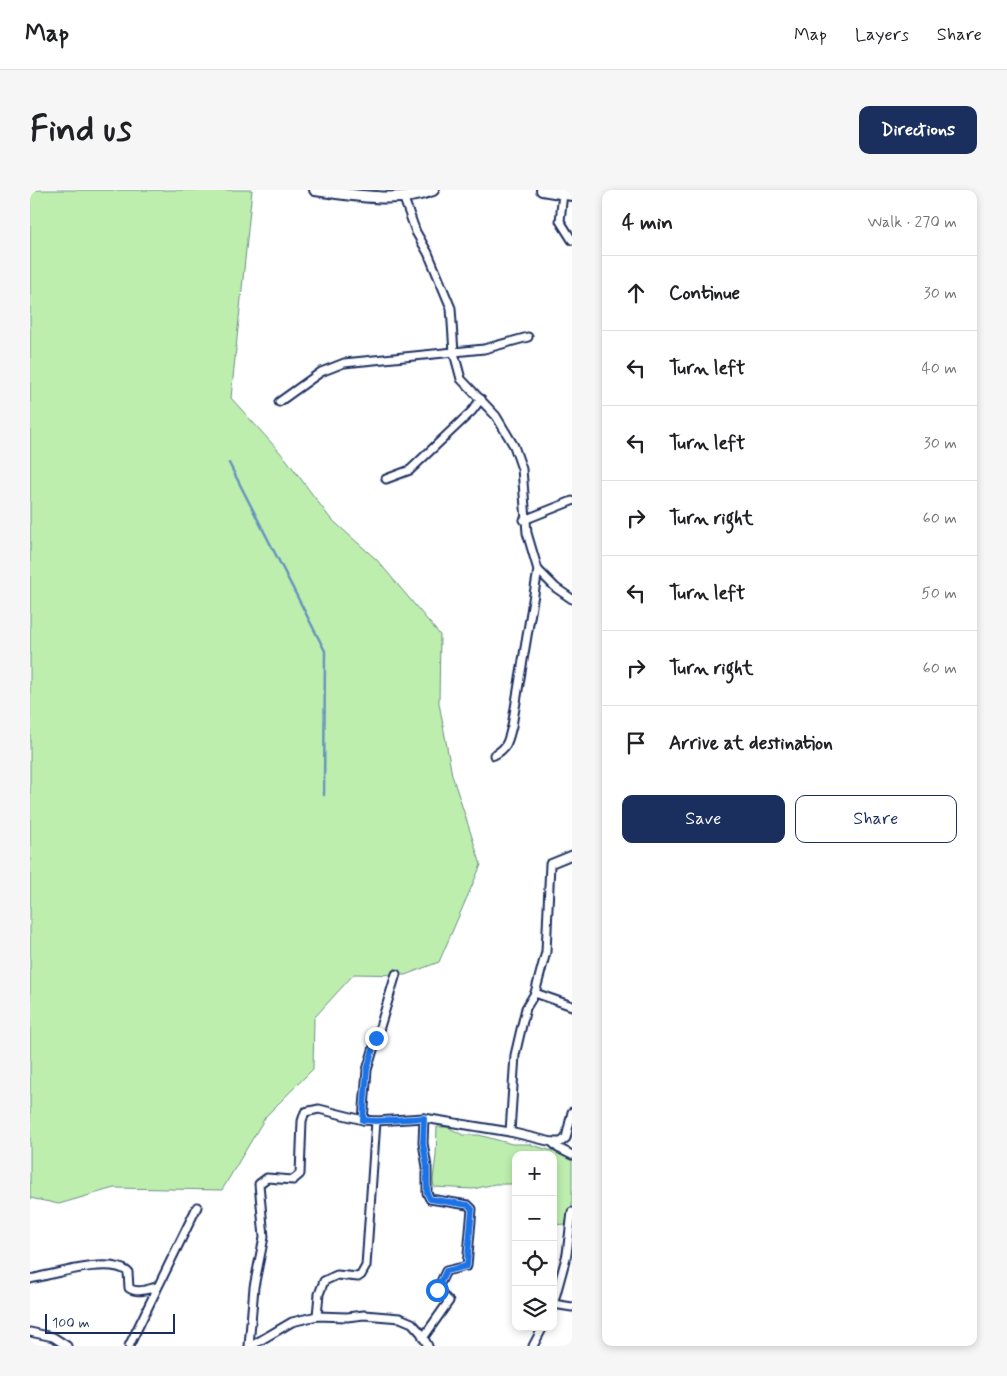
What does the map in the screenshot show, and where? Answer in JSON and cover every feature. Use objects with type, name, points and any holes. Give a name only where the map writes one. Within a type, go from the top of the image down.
[{"type":"street","points":[[315,190],[404,196],[421,195],[434,190]]},
{"type":"street","points":[[542,190],[568,194],[560,221],[572,240]]},
{"type":"street","points":[[404,196],[416,232],[428,253],[451,308],[454,353],[461,379],[496,416],[514,446],[522,470],[524,520],[530,547],[538,570],[556,588],[572,599]]},
{"type":"street","points":[[279,402],[321,372],[344,363],[484,349],[528,337]]},
{"type":"street","points":[[386,479],[410,470],[472,411],[481,399]]},
{"type":"street","points":[[524,520],[572,501]]},
{"type":"street","points":[[494,755],[503,751],[507,745],[512,726],[538,570]]},
{"type":"street","points":[[510,1132],[515,1055],[526,1008],[535,993],[546,952],[550,864],[572,855]]},
{"type":"street","points":[[363,1120],[367,1070],[396,974]]},
{"type":"street","points":[[535,993],[572,1006]]},
{"type":"street","points":[[250,1346],[254,1287],[264,1238],[259,1184],[267,1178],[293,1180],[300,1174],[302,1121],[305,1112],[319,1108],[363,1120],[376,1121],[424,1118],[510,1132],[552,1142],[564,1141],[572,1112]]},
{"type":"street","points":[[250,1346],[292,1322],[317,1316],[380,1316],[400,1318],[412,1323],[425,1344],[449,1301],[437,1290],[446,1271],[467,1266],[472,1209],[468,1205],[430,1199],[427,1193],[427,1167],[423,1143],[424,1118]]},
{"type":"street","points":[[317,1316],[319,1294],[324,1281],[337,1275],[358,1277],[366,1266],[376,1121]]},
{"type":"street","points":[[552,1142],[558,1148],[572,1155]]},
{"type":"street","points":[[129,1346],[197,1206]]},
{"type":"street","points":[[557,1292],[569,1255],[572,1212]]},
{"type":"street","points":[[30,1279],[96,1266],[116,1266],[124,1268],[128,1272],[129,1288],[133,1291],[157,1286]]},
{"type":"street","points":[[557,1305],[572,1307]]},
{"type":"street","points":[[533,1346],[541,1331]]},
{"type":"street","points":[[30,1332],[53,1337],[67,1346]]},
{"type":"street","points":[[266,1337],[267,1346]]},
{"type":"green space","points":[[30,190],[252,190],[231,398],[286,459],[330,518],[377,560],[440,635],[439,703],[452,775],[481,865],[439,962],[405,975],[354,974],[314,1018],[313,1069],[266,1116],[222,1190],[114,1188],[59,1204],[30,1198]]},
{"type":"green space","points":[[437,1127],[447,1127],[463,1135],[479,1135],[512,1144],[529,1144],[552,1151],[512,1151],[512,1184],[495,1184],[473,1189],[434,1187]]},
{"type":"green space","points":[[557,1152],[572,1157],[572,1217],[568,1222],[557,1224]]},
{"type":"waterway","points":[[229,463],[325,651],[324,795]]},
{"type":"route","points":[[376,1038],[367,1070],[363,1120],[424,1118],[423,1143],[427,1167],[427,1193],[430,1199],[468,1205],[472,1209],[467,1266],[446,1271],[437,1290]]}]
